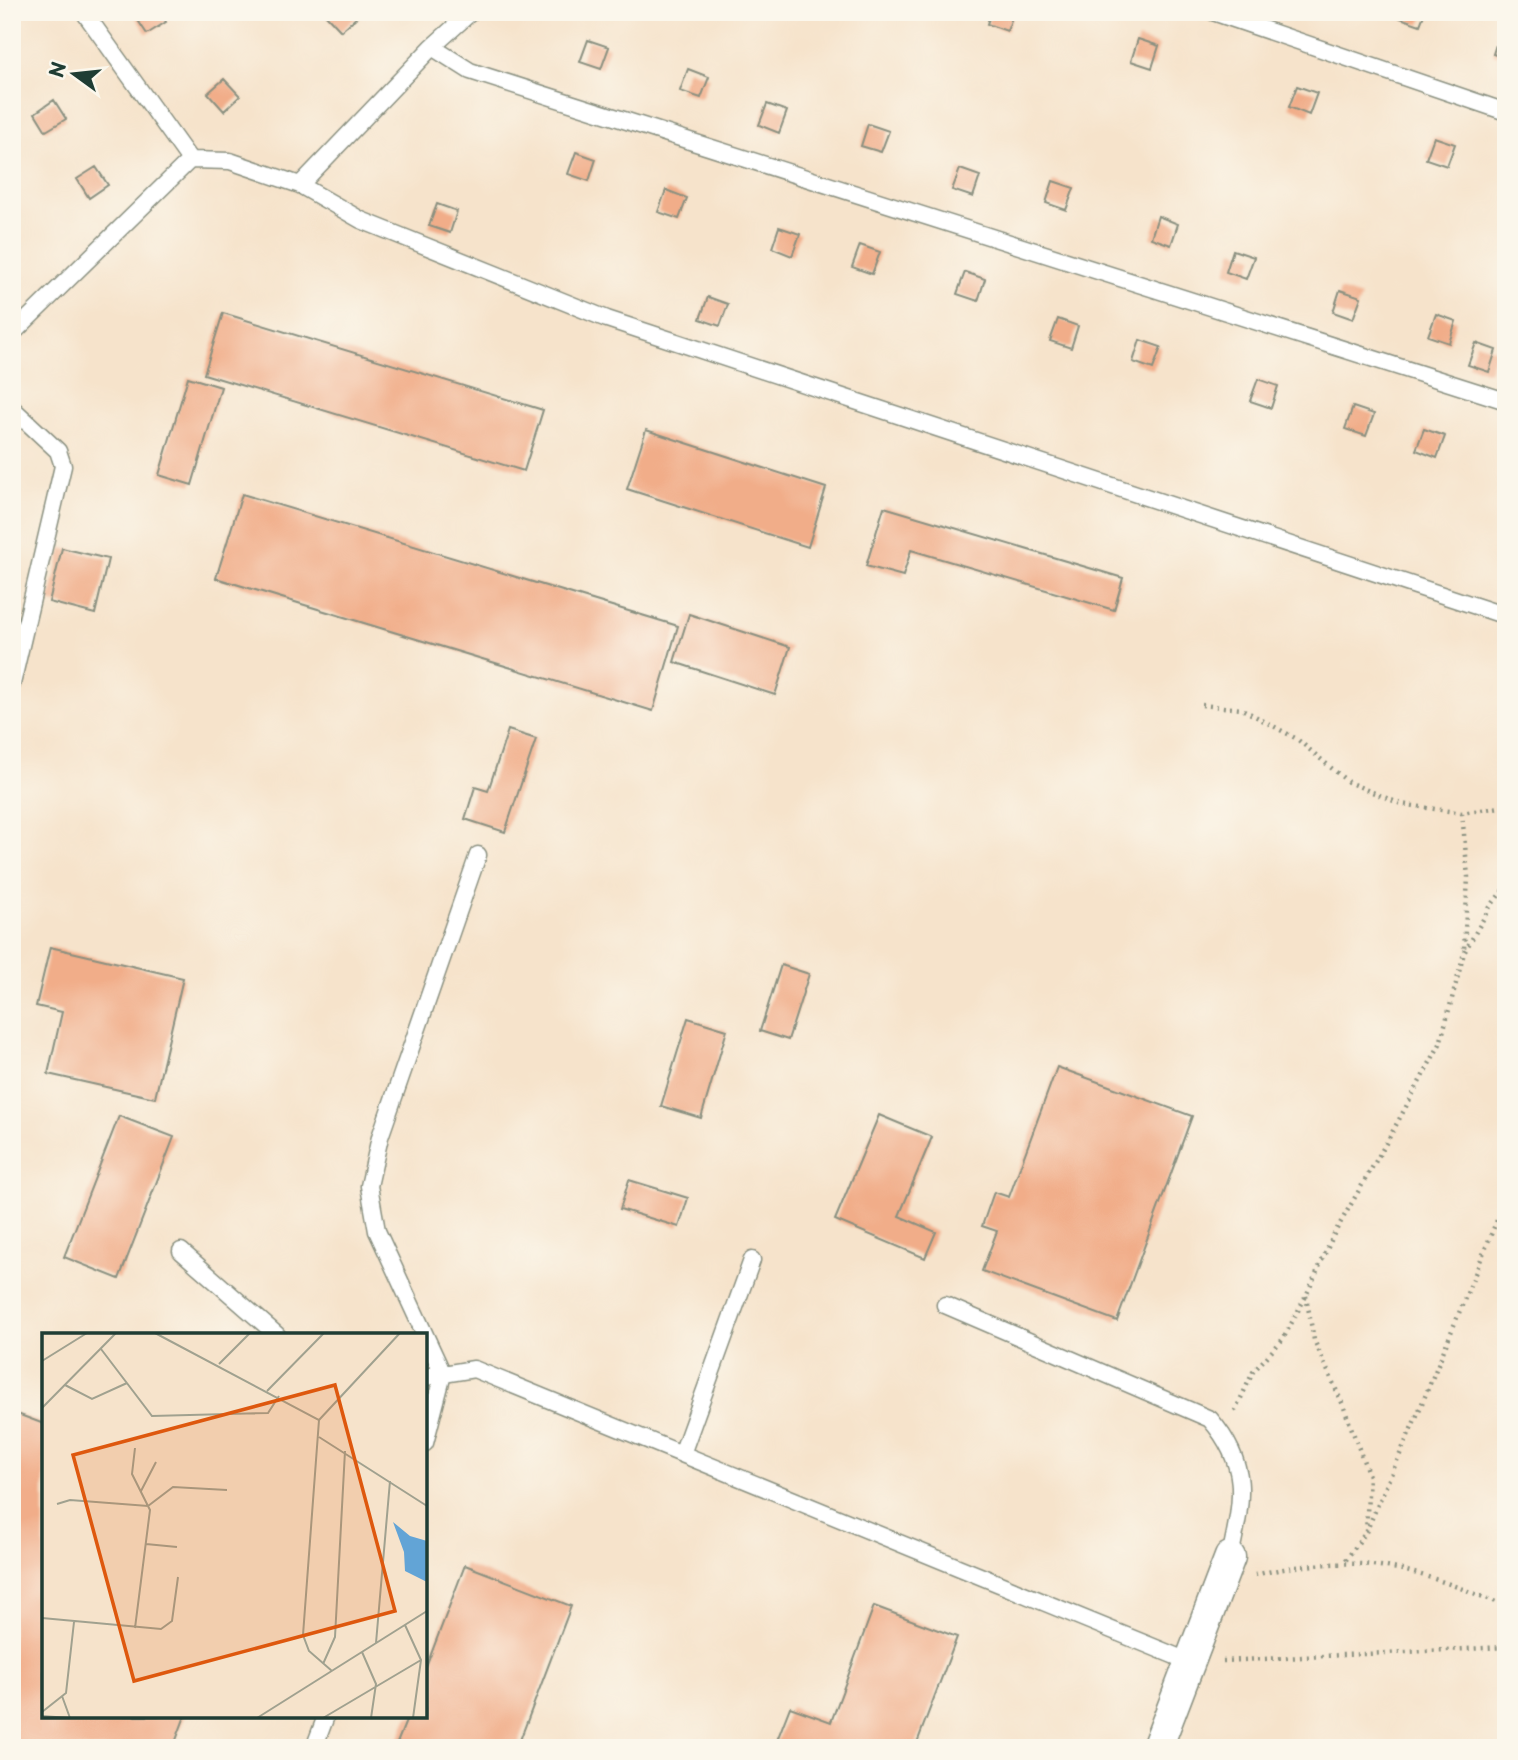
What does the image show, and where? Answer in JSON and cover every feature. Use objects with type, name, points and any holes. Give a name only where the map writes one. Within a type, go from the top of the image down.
[{"type":"street","points":[[1157,1748],[1225,1571]]},
{"type":"lane","points":[[84,12],[190,160]]},
{"type":"lane","points":[[300,185],[432,47],[471,12]]},
{"type":"lane","points":[[1213,12],[1506,112]]},
{"type":"lane","points":[[432,47],[470,71],[1506,401]]},
{"type":"lane","points":[[12,334],[190,160],[230,161],[300,185],[361,220],[607,319],[1506,616]]},
{"type":"lane","points":[[12,408],[58,451],[63,466],[12,684]]},
{"type":"lane","points":[[424,1333],[377,1231],[369,1186],[380,1137],[478,855]]},
{"type":"lane","points":[[181,1251],[275,1333]]},
{"type":"lane","points":[[682,1454],[752,1260]]},
{"type":"lane","points":[[944,1305],[1210,1419],[1227,1439],[1238,1466],[1242,1503],[1225,1571]]},
{"type":"lane","points":[[427,1339],[443,1374],[427,1435]]},
{"type":"lane","points":[[427,1377],[474,1369],[1190,1662]]},
{"type":"lane","points":[[314,1748],[325,1718]]},
{"type":"path","points":[[1202,705],[1242,709],[1297,739],[1348,782],[1401,804],[1462,813],[1506,806]]},
{"type":"path","points":[[1227,1439],[1236,1406],[1253,1372],[1283,1339],[1334,1234],[1390,1138],[1440,1044],[1464,953],[1468,877],[1462,813]]},
{"type":"path","points":[[1464,953],[1490,906],[1506,886]]},
{"type":"path","points":[[1343,1565],[1366,1532],[1422,1406],[1506,1198]]},
{"type":"path","points":[[1306,1296],[1314,1340],[1343,1405],[1369,1476],[1366,1532]]},
{"type":"path","points":[[1225,1571],[1372,1564],[1437,1579],[1506,1605]]},
{"type":"path","points":[[1190,1662],[1506,1647]]},
{"type":"building","points":[[141,12],[160,12],[166,22],[147,34],[135,16]]},
{"type":"building","points":[[353,12],[357,17],[341,31],[325,14]]},
{"type":"building","points":[[991,12],[1014,12],[1007,31],[987,24]]},
{"type":"building","points":[[1402,12],[1425,12],[1420,25],[1400,18]]},
{"type":"building","points":[[1500,32],[1506,34],[1506,58],[1493,54]]},
{"type":"building","points":[[1138,39],[1159,46],[1152,68],[1131,61]]},
{"type":"building","points":[[588,40],[609,47],[601,69],[580,62]]},
{"type":"building","points":[[688,69],[709,77],[701,98],[680,91]]},
{"type":"building","points":[[224,79],[240,96],[224,111],[208,93]]},
{"type":"building","points":[[1297,86],[1317,93],[1309,115],[1289,107]]},
{"type":"building","points":[[54,100],[66,119],[46,131],[35,113]]},
{"type":"building","points":[[767,104],[787,111],[779,133],[759,125]]},
{"type":"building","points":[[868,124],[889,131],[881,152],[861,146]]},
{"type":"building","points":[[1434,137],[1455,144],[1447,166],[1426,159]]},
{"type":"building","points":[[576,152],[596,159],[589,181],[568,174]]},
{"type":"building","points":[[96,167],[108,185],[89,198],[77,179]]},
{"type":"building","points":[[960,169],[980,176],[973,197],[952,190]]},
{"type":"building","points":[[1053,181],[1074,188],[1066,210],[1046,203]]},
{"type":"building","points":[[666,190],[687,198],[679,219],[658,212]]},
{"type":"building","points":[[437,204],[457,211],[450,233],[429,226]]},
{"type":"building","points":[[1158,216],[1178,224],[1171,245],[1151,238]]},
{"type":"building","points":[[779,227],[800,234],[792,256],[772,248]]},
{"type":"building","points":[[860,245],[880,252],[872,274],[852,267]]},
{"type":"building","points":[[1233,250],[1254,257],[1246,279],[1226,272]]},
{"type":"building","points":[[965,272],[985,279],[978,301],[957,294]]},
{"type":"building","points":[[1340,290],[1361,297],[1353,319],[1333,312]]},
{"type":"building","points":[[708,297],[728,304],[720,326],[700,319]]},
{"type":"building","points":[[223,313],[543,410],[524,471],[204,374]]},
{"type":"building","points":[[1436,314],[1456,321],[1449,343],[1428,336]]},
{"type":"building","points":[[1058,319],[1078,326],[1071,348],[1050,341]]},
{"type":"building","points":[[1140,340],[1161,347],[1153,369],[1133,362]]},
{"type":"building","points":[[1476,343],[1496,350],[1489,372],[1468,365]]},
{"type":"building","points":[[188,377],[221,387],[192,485],[159,475]]},
{"type":"building","points":[[1258,379],[1278,386],[1271,408],[1250,401]]},
{"type":"building","points":[[1353,407],[1374,414],[1366,436],[1345,429]]},
{"type":"building","points":[[1424,429],[1445,436],[1437,458],[1416,450]]},
{"type":"building","points":[[646,430],[826,488],[808,547],[627,489]]},
{"type":"building","points":[[242,494],[678,626],[653,711],[216,578]]},
{"type":"building","points":[[884,507],[1123,578],[1114,610],[911,550],[903,576],[866,566]]},
{"type":"building","points":[[62,548],[108,559],[95,614],[49,602]]},
{"type":"building","points":[[689,614],[790,647],[775,695],[674,662]]},
{"type":"building","points":[[508,730],[536,739],[505,832],[465,819],[475,787],[488,791]]},
{"type":"building","points":[[50,947],[183,978],[155,1098],[48,1074],[62,1012],[36,1006]]},
{"type":"building","points":[[781,965],[809,974],[788,1040],[760,1031]]},
{"type":"building","points":[[688,1018],[727,1030],[701,1118],[661,1106]]},
{"type":"building","points":[[1057,1067],[1192,1116],[1117,1321],[982,1271],[997,1231],[982,1226],[994,1192],[1009,1197]]},
{"type":"building","points":[[879,1115],[932,1137],[899,1216],[936,1232],[925,1258],[835,1220]]},
{"type":"building","points":[[119,1116],[174,1137],[119,1279],[64,1257]]},
{"type":"building","points":[[629,1180],[688,1198],[679,1227],[620,1209]]},
{"type":"building","points":[[12,1412],[42,1423],[42,1718],[184,1718],[173,1748],[12,1748]]},
{"type":"building","points":[[465,1565],[571,1606],[517,1748],[395,1748],[407,1718],[427,1718],[427,1665]]},
{"type":"building","points":[[874,1606],[957,1637],[915,1748],[774,1748],[790,1707],[831,1722]]}]
